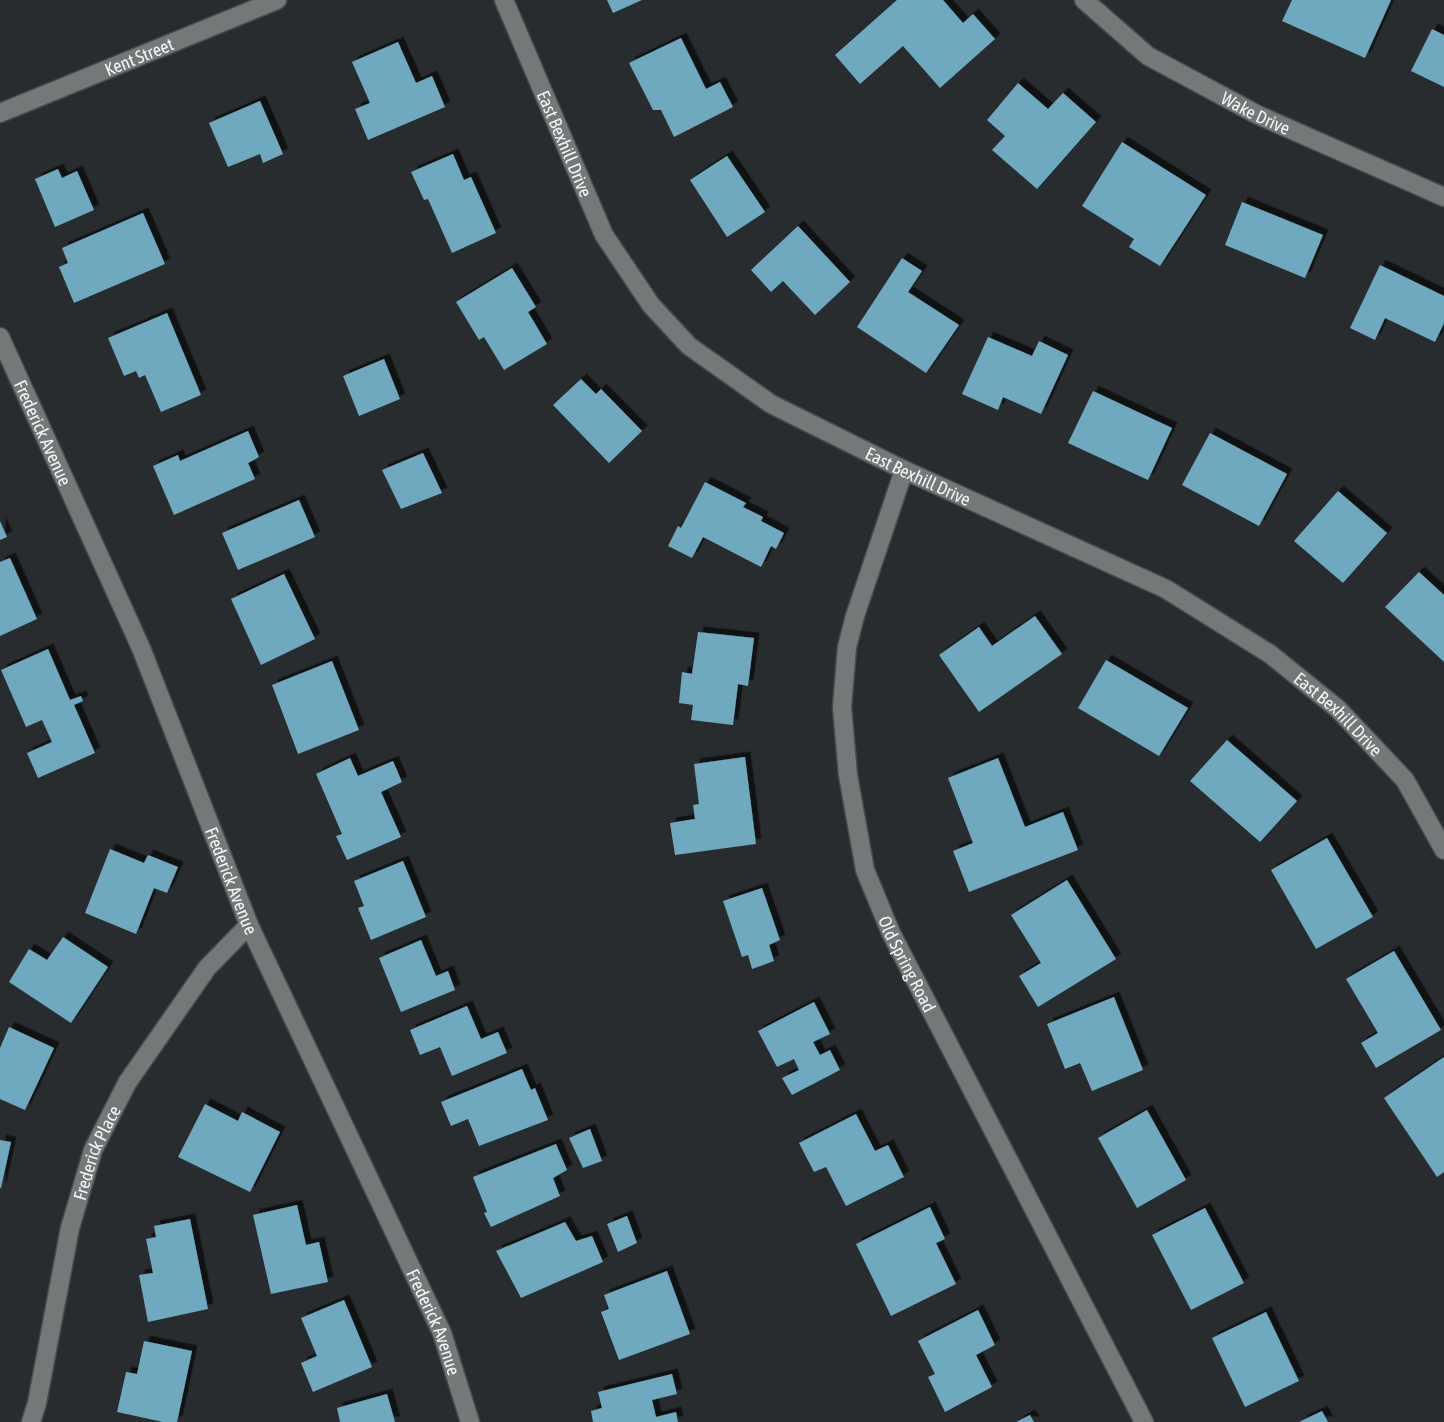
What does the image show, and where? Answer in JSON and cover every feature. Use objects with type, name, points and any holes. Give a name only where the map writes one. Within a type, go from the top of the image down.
[{"type":"street","name":"Kent Street","points":[[0,113],[277,0]]},
{"type":"street","name":"East Bexhill Drive","points":[[504,0],[604,235],[651,305],[689,346],[771,404],[904,470],[1166,589],[1270,654],[1338,709],[1405,780],[1444,850]]},
{"type":"street","name":"Wake Drive","points":[[1084,0],[1148,56],[1258,116],[1444,197]]},
{"type":"street","name":"Frederick Avenue","points":[[0,337],[141,648],[249,926],[442,1333],[470,1422]]},
{"type":"street","name":"Old Spring Road","points":[[904,470],[847,646],[842,707],[848,775],[865,870],[891,933],[1144,1422]]},
{"type":"street","name":"Frederick Place","points":[[31,1422],[37,1404],[70,1228],[93,1150],[127,1083],[207,968],[249,926]]},
{"type":"building","points":[[607,0],[642,0],[613,13]]},
{"type":"building","points":[[897,0],[943,0],[963,23],[973,14],[995,39],[940,88],[903,46],[860,84],[835,55]]},
{"type":"building","points":[[1292,0],[1391,0],[1365,58],[1282,21]]},
{"type":"building","points":[[1432,29],[1444,35],[1444,87],[1411,71]]},
{"type":"building","points":[[681,38],[706,89],[720,82],[733,107],[674,137],[661,110],[653,110],[629,63]]},
{"type":"building","points":[[398,42],[416,83],[432,76],[445,107],[368,140],[355,109],[370,103],[352,62]]},
{"type":"building","points":[[1018,83],[1048,109],[1063,93],[1096,122],[1037,189],[992,150],[1005,136],[987,120]]},
{"type":"building","points":[[260,101],[283,154],[263,163],[260,154],[228,167],[209,123]]},
{"type":"building","points":[[1122,142],[1206,195],[1160,266],[1129,247],[1134,239],[1082,206]]},
{"type":"building","points":[[453,154],[464,180],[471,177],[496,233],[452,253],[428,199],[424,200],[411,172]]},
{"type":"building","points":[[727,156],[765,212],[727,237],[690,180]]},
{"type":"building","points":[[58,169],[62,178],[77,171],[94,210],[55,227],[35,179]]},
{"type":"building","points":[[1242,202],[1323,235],[1305,278],[1225,245]]},
{"type":"building","points":[[143,213],[165,264],[74,303],[59,267],[68,263],[62,248]]},
{"type":"building","points":[[798,226],[850,282],[815,315],[783,281],[771,292],[751,270]]},
{"type":"building","points":[[902,258],[922,271],[908,292],[959,325],[926,373],[857,327]]},
{"type":"building","points":[[1380,265],[1444,296],[1444,323],[1435,342],[1385,318],[1375,340],[1350,328]]},
{"type":"building","points":[[512,268],[536,307],[528,312],[547,344],[504,370],[484,337],[479,340],[456,302]]},
{"type":"building","points":[[167,313],[201,395],[161,412],[145,375],[139,378],[136,371],[124,376],[108,338]]},
{"type":"building","points":[[988,337],[1032,356],[1039,341],[1068,355],[1041,414],[1003,397],[998,410],[962,394]]},
{"type":"building","points":[[384,359],[400,399],[359,416],[343,376]]},
{"type":"building","points":[[581,379],[596,394],[601,389],[642,431],[609,463],[553,405]]},
{"type":"building","points":[[1093,391],[1172,428],[1148,480],[1068,443]]},
{"type":"building","points":[[248,431],[259,457],[248,463],[255,479],[174,515],[153,466],[178,455],[180,461]]},
{"type":"building","points":[[1210,433],[1287,474],[1259,526],[1182,485]]},
{"type":"building","points":[[423,453],[442,493],[401,509],[382,470]]},
{"type":"building","points":[[705,482],[746,503],[743,507],[763,517],[761,521],[784,533],[776,549],[771,546],[761,567],[703,537],[692,558],[668,546],[678,526],[681,528]]},
{"type":"building","points":[[1338,491],[1387,533],[1343,583],[1294,541]]},
{"type":"building","points":[[299,500],[315,537],[238,570],[222,533]]},
{"type":"building","points":[[0,521],[7,537],[0,540]]},
{"type":"building","points":[[10,558],[37,619],[0,636],[0,562]]},
{"type":"building","points":[[1419,572],[1444,595],[1444,662],[1385,607]]},
{"type":"building","points":[[284,574],[315,639],[261,665],[231,599]]},
{"type":"building","points":[[1035,616],[1062,654],[979,712],[939,655],[979,627],[992,646]]},
{"type":"building","points":[[698,632],[754,638],[748,686],[738,684],[733,725],[691,720],[693,705],[679,703],[682,672],[692,674]]},
{"type":"building","points":[[48,649],[70,700],[81,696],[83,701],[74,705],[95,753],[38,778],[27,753],[52,742],[42,720],[26,727],[1,670]]},
{"type":"building","points":[[1106,660],[1188,708],[1159,756],[1078,708]]},
{"type":"building","points":[[332,661],[359,730],[298,754],[272,685]]},
{"type":"building","points":[[1227,740],[1297,801],[1260,842],[1190,781]]},
{"type":"building","points":[[745,757],[756,844],[675,855],[670,823],[695,819],[693,805],[699,804],[694,764]]},
{"type":"building","points":[[350,758],[358,776],[393,761],[402,782],[381,792],[401,837],[347,860],[336,836],[342,834],[316,774]]},
{"type":"building","points":[[998,758],[1025,827],[1063,812],[1078,850],[969,892],[953,851],[973,843],[948,778]]},
{"type":"building","points":[[1327,838],[1373,917],[1316,949],[1271,870]]},
{"type":"building","points":[[110,849],[144,863],[148,855],[178,867],[167,893],[154,888],[136,934],[85,913]]},
{"type":"building","points":[[403,861],[426,917],[371,940],[358,908],[364,906],[354,881]]},
{"type":"building","points":[[1067,880],[1116,959],[1038,1007],[1019,976],[1041,963],[1011,915]]},
{"type":"building","points":[[762,888],[780,940],[769,945],[774,961],[752,969],[748,955],[742,957],[723,901]]},
{"type":"building","points":[[63,937],[108,967],[71,1023],[9,982],[29,949],[47,960]]},
{"type":"building","points":[[421,940],[436,976],[448,971],[455,990],[401,1012],[379,958]]},
{"type":"building","points":[[1394,951],[1441,1030],[1376,1068],[1361,1043],[1378,1033],[1346,979]]},
{"type":"building","points":[[1114,997],[1143,1070],[1092,1091],[1080,1063],[1065,1069],[1047,1024]]},
{"type":"building","points":[[814,1002],[830,1034],[813,1042],[820,1055],[830,1050],[840,1070],[792,1095],[782,1078],[799,1070],[794,1059],[777,1067],[758,1031]]},
{"type":"building","points":[[467,1006],[481,1039],[498,1032],[507,1053],[452,1076],[440,1047],[420,1055],[410,1030]]},
{"type":"building","points":[[9,1027],[54,1048],[25,1110],[0,1099],[0,1048]]},
{"type":"building","points":[[1444,1057],[1444,1172],[1437,1177],[1384,1098]]},
{"type":"building","points":[[522,1069],[531,1090],[535,1088],[548,1120],[479,1146],[468,1119],[451,1126],[441,1102]]},
{"type":"building","points":[[205,1104],[238,1121],[242,1112],[280,1132],[250,1192],[178,1157]]},
{"type":"building","points":[[1147,1110],[1186,1180],[1137,1208],[1098,1138]]},
{"type":"building","points":[[856,1114],[875,1151],[888,1145],[904,1177],[846,1206],[826,1167],[814,1172],[799,1143]]},
{"type":"building","points":[[590,1129],[602,1161],[583,1168],[569,1138]]},
{"type":"building","points":[[0,1140],[11,1142],[1,1188],[0,1188]]},
{"type":"building","points":[[556,1144],[567,1170],[553,1178],[560,1196],[491,1227],[484,1213],[487,1212],[473,1177]]},
{"type":"building","points":[[297,1205],[306,1245],[319,1242],[328,1282],[271,1294],[253,1215]]},
{"type":"building","points":[[930,1207],[945,1239],[936,1243],[956,1284],[891,1316],[856,1244]]},
{"type":"building","points":[[1205,1208],[1244,1283],[1191,1310],[1152,1235]]},
{"type":"building","points":[[627,1216],[637,1243],[618,1252],[607,1224]]},
{"type":"building","points":[[190,1219],[208,1309],[148,1322],[139,1275],[153,1273],[146,1239],[156,1237],[154,1226]]},
{"type":"building","points":[[565,1222],[576,1241],[592,1236],[603,1262],[521,1298],[496,1251]]},
{"type":"building","points":[[667,1271],[690,1334],[619,1360],[601,1312],[609,1309],[604,1295]]},
{"type":"building","points":[[344,1300],[372,1367],[313,1392],[301,1363],[317,1356],[301,1318]]},
{"type":"building","points":[[978,1310],[995,1345],[976,1355],[992,1387],[945,1412],[928,1377],[935,1374],[918,1341]]},
{"type":"building","points":[[1266,1312],[1299,1381],[1245,1407],[1212,1338]]},
{"type":"building","points":[[144,1341],[192,1351],[177,1422],[163,1422],[117,1412],[126,1372],[137,1374]]},
{"type":"building","points":[[672,1374],[677,1394],[652,1400],[656,1417],[676,1412],[678,1422],[593,1422],[591,1411],[602,1408],[598,1392]]},
{"type":"building","points":[[387,1394],[395,1422],[340,1422],[337,1408]]},
{"type":"building","points":[[1322,1411],[1328,1422],[1299,1422]]},
{"type":"building","points":[[1030,1415],[1034,1422],[1016,1422]]}]
